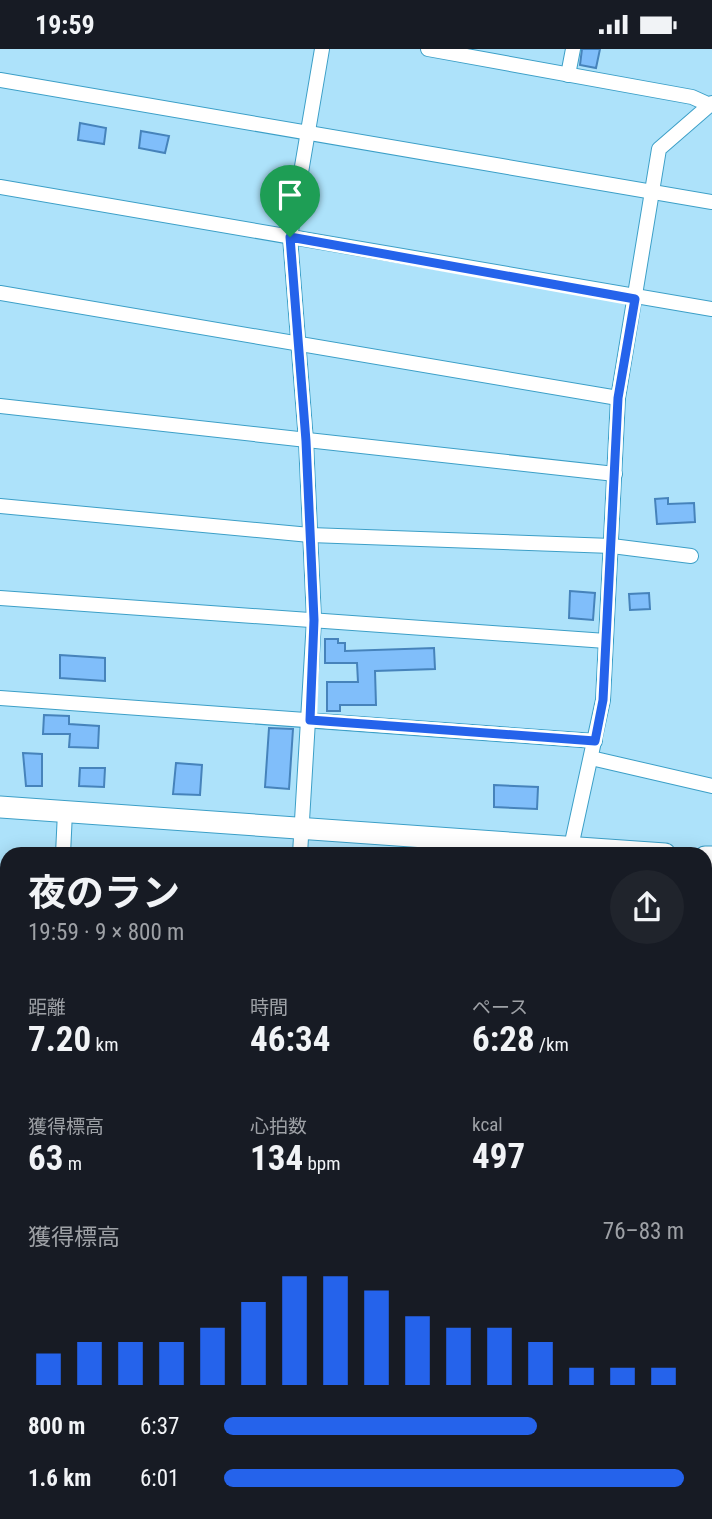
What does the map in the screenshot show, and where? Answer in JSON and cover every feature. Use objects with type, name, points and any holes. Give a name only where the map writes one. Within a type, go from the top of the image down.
[{"type":"street","points":[[301,847],[314,620],[306,441],[290,237],[322,49]]},
{"type":"street","points":[[0,807],[571,847],[603,700],[618,398],[659,149],[711,104],[692,97],[428,49]]},
{"type":"street","points":[[568,75],[573,49]]},
{"type":"street","points":[[0,80],[712,202]]},
{"type":"street","points":[[0,187],[635,299],[712,309]]},
{"type":"street","points":[[0,297],[618,398]]},
{"type":"street","points":[[0,406],[615,474]]},
{"type":"street","points":[[0,506],[310,535],[612,546],[691,556]]},
{"type":"street","points":[[0,598],[607,641]]},
{"type":"street","points":[[0,698],[595,741]]},
{"type":"street","points":[[591,758],[712,786]]},
{"type":"street","points":[[63,847],[65,812]]},
{"type":"building","points":[[582,49],[600,49],[596,68],[580,65]]},
{"type":"building","points":[[80,123],[106,128],[104,144],[78,140]]},
{"type":"building","points":[[141,131],[169,136],[165,153],[139,148]]},
{"type":"building","points":[[668,498],[668,504],[694,503],[695,522],[657,524],[655,499]]},
{"type":"building","points":[[570,591],[595,593],[593,620],[569,618]]},
{"type":"building","points":[[649,593],[650,609],[630,610],[629,594]]},
{"type":"building","points":[[325,639],[338,639],[338,643],[345,643],[345,651],[434,648],[435,669],[375,671],[376,705],[340,705],[340,711],[327,711],[327,682],[358,682],[357,663],[325,663]]},
{"type":"building","points":[[60,655],[105,658],[105,681],[60,678]]},
{"type":"building","points":[[44,715],[69,716],[69,724],[99,726],[98,748],[69,747],[70,734],[43,734]]},
{"type":"building","points":[[269,728],[293,729],[289,789],[265,787]]},
{"type":"building","points":[[23,753],[42,754],[42,786],[26,786]]},
{"type":"building","points":[[176,763],[202,765],[200,795],[173,794]]},
{"type":"building","points":[[80,768],[105,768],[104,787],[79,786]]},
{"type":"building","points":[[494,785],[538,787],[537,809],[494,807]]},
{"type":"route","points":[[290,237],[635,299],[618,398],[603,700],[595,741],[310,720],[314,620],[306,441],[290,237]]}]
